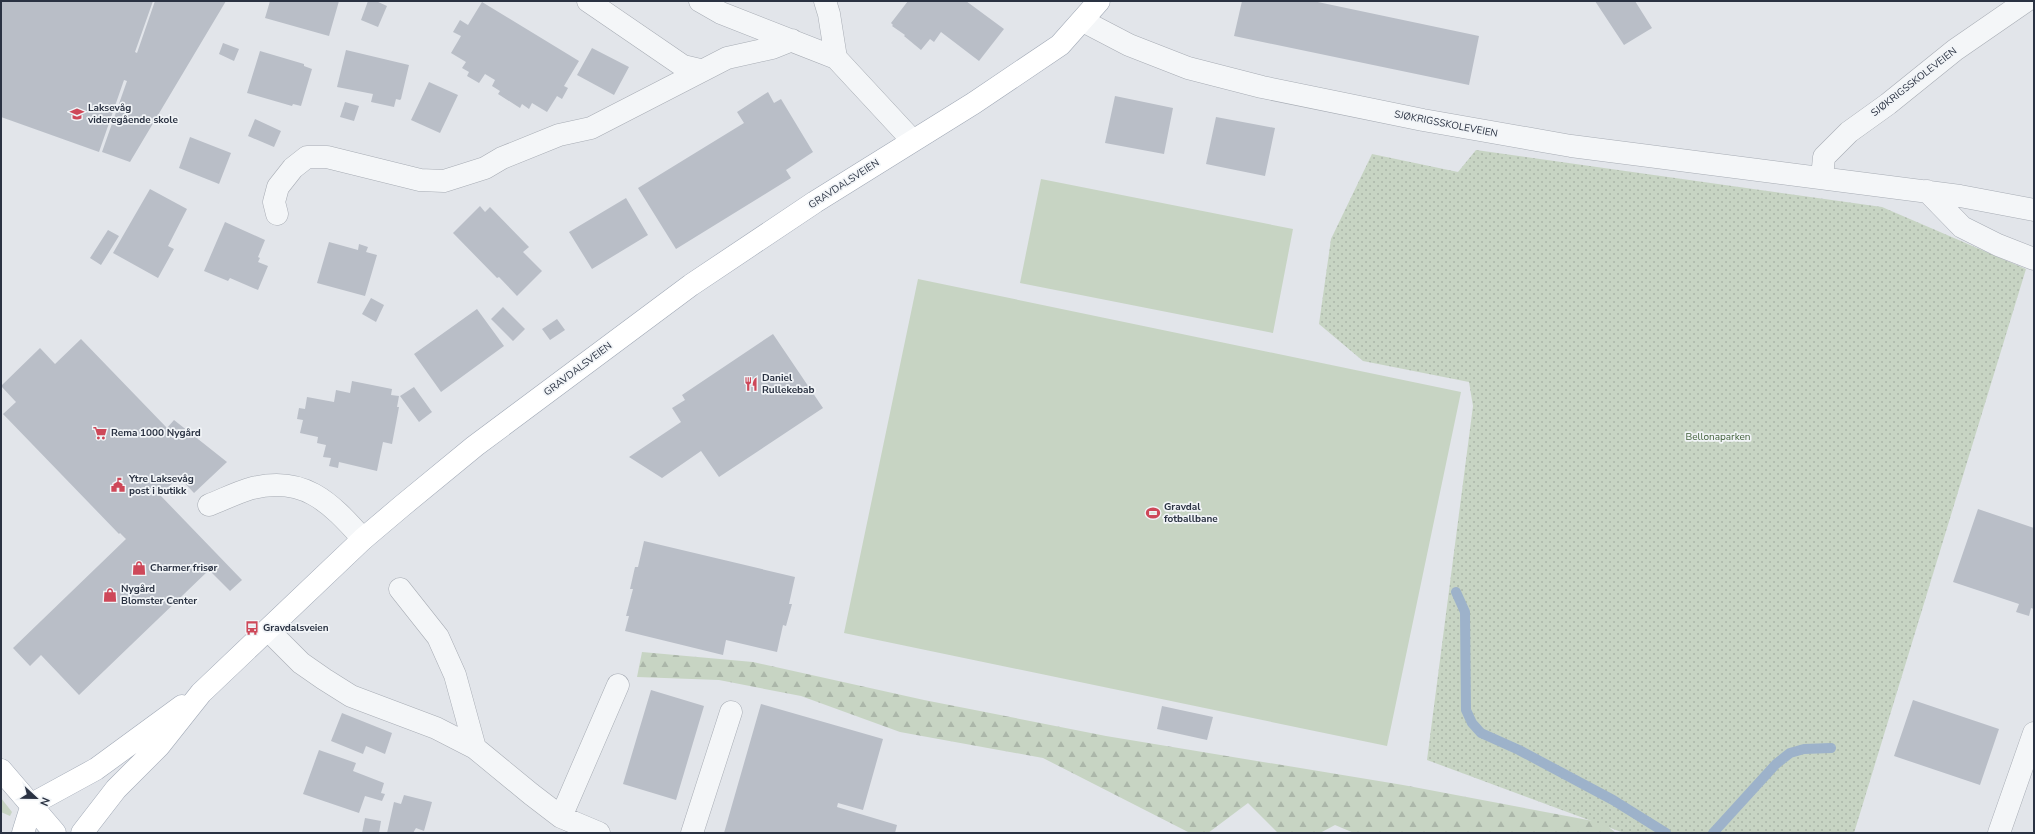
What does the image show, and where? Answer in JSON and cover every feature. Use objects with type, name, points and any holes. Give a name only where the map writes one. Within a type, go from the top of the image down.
[{"type":"main road","name":"GRAVDALSVEIEN","points":[[32,804],[96,769],[145,731],[201,692],[268,630],[363,538],[475,446],[635,325],[814,202],[1028,68],[1060,45],[1083,21],[1099,1]]},
{"type":"main road","name":"GRAVDALSVEIEN","points":[[82,833],[116,789],[159,746],[201,692]]},
{"type":"main road","points":[[1,770],[32,804],[55,833]]},
{"type":"main road","points":[[23,833],[32,804]]},
{"type":"street","points":[[588,1],[684,66],[700,70]]},
{"type":"street","points":[[700,1],[721,13],[836,58],[912,140]]},
{"type":"street","points":[[825,1],[829,14],[836,58]]},
{"type":"street","name":"SJØKRIGSSKOLEVEIEN","points":[[1822,178],[1824,157],[1849,132],[1888,104],[1965,42],[2001,9],[2026,1]]},
{"type":"street","name":"SJØKRIGSSKOLEVEIEN","points":[[1083,21],[1129,45],[1188,68],[1277,90],[1423,120],[1571,146],[1927,191],[2034,210]]},
{"type":"street","points":[[277,214],[274,202],[278,187],[293,168],[307,157],[327,157],[420,180],[444,180],[485,168],[502,158],[559,135],[591,128],[700,70],[726,58],[772,48],[792,40]]},
{"type":"street","points":[[1927,191],[1962,227],[2034,259]]},
{"type":"street","points":[[209,505],[250,489],[286,484],[313,492],[337,511],[363,538]]},
{"type":"street","points":[[400,589],[438,637],[455,675],[475,748]]},
{"type":"street","points":[[268,630],[301,663],[351,696],[436,728],[475,748],[561,817],[599,833]]},
{"type":"street","points":[[561,817],[618,685]]},
{"type":"street","points":[[692,833],[731,712]]},
{"type":"street","points":[[1999,833],[2034,734]]},
{"type":"green space","name":"Bellonaparken","points":[[1476,150],[1882,207],[2026,269],[1854,833],[1624,833],[1427,760],[1473,406],[1469,382],[1363,361],[1319,324],[1331,239],[1372,154],[1458,172]]},
{"type":"green space","points":[[1041,179],[1293,229],[1273,333],[1020,283]]},
{"type":"green space","name":"Gravdal fotballbane","points":[[918,279],[1461,392],[1387,746],[844,633]]},
{"type":"green space","points":[[642,652],[753,662],[924,700],[1106,736],[1403,785],[1604,823],[1616,833],[1354,833],[1335,825],[1320,833],[1278,833],[1248,803],[1208,833],[1190,833],[1043,758],[900,732],[801,696],[719,680],[637,677]]},
{"type":"green space","points":[[1,798],[12,812],[10,816],[1,812]]},
{"type":"building","name":"Laksevåg videregående skole","points":[[1,1],[153,1],[135,52],[137,53],[155,1],[226,1],[130,162],[102,152],[127,81],[124,80],[99,152],[1,117]]},
{"type":"building","points":[[270,1],[339,1],[329,36],[265,18]]},
{"type":"building","points":[[368,1],[376,1],[387,6],[378,27],[361,20]]},
{"type":"building","points":[[908,1],[966,1],[1004,29],[979,61],[941,32],[934,42],[930,39],[921,50],[904,36],[905,35],[892,26],[893,25],[891,23]]},
{"type":"building","points":[[1242,1],[1313,1],[1479,36],[1469,85],[1234,36]]},
{"type":"building","points":[[1595,1],[1635,1],[1652,28],[1624,45]]},
{"type":"building","points":[[482,2],[579,61],[564,86],[568,88],[562,99],[557,96],[547,112],[532,103],[529,109],[522,104],[520,108],[498,94],[500,91],[492,86],[495,80],[485,74],[479,83],[467,76],[469,72],[462,68],[466,62],[451,53],[461,36],[453,32],[460,20],[468,25]]},
{"type":"building","points":[[223,43],[239,49],[234,61],[219,54]]},
{"type":"building","points":[[592,48],[629,67],[614,95],[577,75]]},
{"type":"building","points":[[346,50],[409,65],[401,99],[396,99],[394,107],[371,102],[373,94],[337,87]]},
{"type":"building","points":[[260,51],[304,64],[304,66],[312,69],[301,106],[293,104],[292,106],[247,93]]},
{"type":"building","points":[[429,82],[458,95],[440,133],[411,120]]},
{"type":"building","points":[[768,92],[774,103],[781,99],[813,152],[786,170],[791,178],[676,249],[638,188],[744,123],[737,112]]},
{"type":"building","points":[[1115,96],[1173,108],[1164,154],[1105,143]]},
{"type":"building","points":[[345,102],[359,106],[354,121],[340,117]]},
{"type":"building","points":[[1216,117],[1275,128],[1265,176],[1206,164]]},
{"type":"building","points":[[255,119],[281,131],[274,147],[248,136]]},
{"type":"building","points":[[190,137],[231,153],[219,184],[179,168]]},
{"type":"building","points":[[150,189],[187,209],[168,246],[174,249],[158,278],[113,253]]},
{"type":"building","points":[[626,198],[648,235],[592,269],[569,232]]},
{"type":"building","points":[[480,206],[485,212],[490,207],[529,247],[523,252],[542,271],[517,296],[499,277],[497,278],[453,233]]},
{"type":"building","points":[[225,222],[265,240],[258,257],[260,258],[258,262],[268,266],[258,290],[230,278],[228,281],[204,271]]},
{"type":"building","points":[[108,230],[119,236],[101,265],[90,258]]},
{"type":"building","points":[[329,242],[358,250],[359,244],[368,247],[366,252],[377,255],[365,296],[317,283]]},
{"type":"building","points":[[371,298],[384,305],[376,322],[362,314]]},
{"type":"building","points":[[503,307],[525,329],[513,341],[491,319]]},
{"type":"building","points":[[477,309],[504,346],[441,392],[414,354]]},
{"type":"building","points":[[557,319],[565,330],[550,340],[542,329]]},
{"type":"building","points":[[773,334],[823,408],[719,477],[701,451],[662,478],[629,457],[681,422],[672,408],[685,400],[682,395]]},
{"type":"building","points":[[81,339],[167,428],[174,420],[227,462],[194,493],[179,477],[160,495],[242,580],[230,591],[209,570],[79,695],[41,655],[30,666],[13,648],[126,539],[120,533],[119,534],[3,414],[16,402],[1,386],[40,348],[55,364]]},
{"type":"building","points":[[352,381],[392,389],[391,395],[399,396],[397,407],[399,407],[392,444],[383,442],[377,471],[339,462],[338,468],[329,466],[331,458],[323,457],[326,445],[317,443],[318,437],[300,433],[303,420],[297,419],[299,408],[305,409],[307,397],[334,402],[336,390],[350,393]]},
{"type":"building","points":[[414,387],[432,412],[419,422],[400,396]]},
{"type":"building","points":[[1978,509],[2034,528],[2034,609],[2031,608],[2029,616],[2016,612],[2019,604],[1953,582]]},
{"type":"building","points":[[644,541],[795,577],[789,604],[792,604],[786,626],[783,625],[777,652],[726,640],[723,655],[625,631],[629,616],[626,616],[633,589],[630,589],[635,567],[638,567]]},
{"type":"building","points":[[651,690],[704,706],[676,800],[623,784]]},
{"type":"building","points":[[1913,700],[1999,729],[1980,785],[1894,756]]},
{"type":"building","points":[[761,704],[883,739],[863,810],[838,803],[837,807],[897,825],[895,833],[724,833]]},
{"type":"building","points":[[1162,706],[1213,717],[1207,740],[1157,729]]},
{"type":"building","points":[[342,713],[392,733],[385,754],[366,746],[363,754],[331,741]]},
{"type":"building","points":[[319,750],[356,763],[353,771],[384,783],[381,793],[385,794],[382,801],[365,796],[359,813],[303,794]]},
{"type":"building","points":[[404,795],[432,802],[424,831],[416,828],[413,833],[387,833],[394,802],[401,804]]},
{"type":"building","points":[[365,818],[381,821],[379,833],[362,833]]},
{"type":"waterway","points":[[1456,592],[1465,612],[1466,710],[1472,723],[1481,733],[1519,750],[1613,800],[1666,833]]},
{"type":"waterway","points":[[1713,833],[1776,764],[1790,753],[1804,749],[1831,748]]},
{"type":"place","name":"Laksevåg videregående skole","points":[[77,114]]},
{"type":"place","name":"Daniel Rullekebab","points":[[751,384]]},
{"type":"place","name":"Rema 1000 Nygård","points":[[100,433]]},
{"type":"place","name":"Ytre Laksevåg post i butikk","points":[[118,485]]},
{"type":"place","name":"Gravdal fotballbane","points":[[1153,513]]},
{"type":"place","name":"Charmer frisør","points":[[139,568]]},
{"type":"place","name":"Nygård Blomster Center","points":[[110,595]]},
{"type":"place","name":"Gravdalsveien","points":[[252,628]]}]
